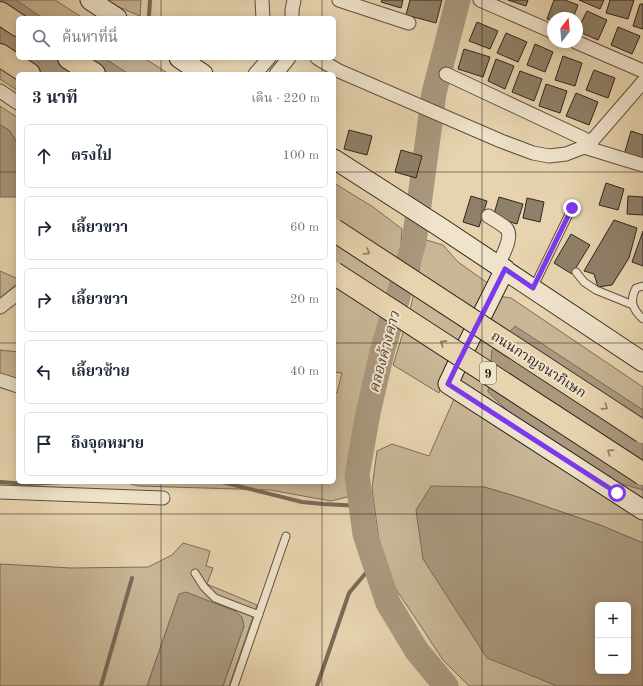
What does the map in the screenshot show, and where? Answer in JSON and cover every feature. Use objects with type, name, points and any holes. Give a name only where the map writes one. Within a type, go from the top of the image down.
[{"type":"highway","points":[[0,13],[16,24]]},
{"type":"highway","points":[[0,56],[25,72]]},
{"type":"highway","points":[[72,60],[91,72]]},
{"type":"highway","name":"ถนนกาญจนาภิเษก","points":[[336,231],[643,432]]},
{"type":"highway","name":"9","points":[[336,274],[643,474]]},
{"type":"main road","points":[[90,0],[115,16]]},
{"type":"main road","points":[[182,60],[200,72]]},
{"type":"main road","points":[[336,160],[440,226],[643,362]]},
{"type":"main road","points":[[502,267],[448,384],[643,510]]},
{"type":"street","points":[[262,0],[263,16]]},
{"type":"street","points":[[292,16],[294,0]]},
{"type":"street","points":[[340,0],[409,24]]},
{"type":"street","points":[[480,0],[547,29]]},
{"type":"street","points":[[583,45],[643,71]]},
{"type":"street","points":[[257,72],[267,60]]},
{"type":"street","points":[[278,72],[287,60]]},
{"type":"street","points":[[320,60],[339,71],[501,141],[533,153],[548,156],[566,154],[588,145],[643,82]]},
{"type":"street","points":[[446,74],[588,145],[643,165]]},
{"type":"street","points":[[0,91],[16,102]]},
{"type":"street","points":[[488,216],[506,228],[509,233],[509,239],[502,267]]},
{"type":"street","points":[[0,307],[16,295]]},
{"type":"street","points":[[0,380],[16,385]]},
{"type":"street","points":[[0,492],[163,498]]},
{"type":"lane","points":[[533,288],[572,208]]},
{"type":"lane","points":[[576,272],[584,282],[596,290],[633,305]]},
{"type":"lane","points":[[643,286],[636,288],[633,295],[633,305],[643,319]]},
{"type":"lane","points":[[234,686],[286,536]]},
{"type":"lane","points":[[195,573],[204,587],[215,598],[259,615]]},
{"type":"shaded area","points":[[0,0],[55,0],[80,16],[16,16],[16,60],[147,60],[166,72],[16,72],[16,90],[0,79]]},
{"type":"shaded area","points":[[0,0],[16,0],[40,16],[16,16],[16,60],[107,60],[126,72],[16,72],[16,73],[0,68]]},
{"type":"shaded area","points":[[104,0],[141,0],[140,16],[105,1]]},
{"type":"shaded area","points":[[0,106],[16,117],[16,141],[9,130],[0,125]]},
{"type":"shaded area","points":[[0,125],[9,130],[16,141],[16,197],[0,197]]},
{"type":"shaded area","points":[[336,184],[373,207],[402,229],[400,259],[378,329],[379,348],[368,387],[350,475],[351,496],[331,501],[270,490],[138,486],[131,484],[336,484],[336,393],[342,373],[336,372]]},
{"type":"shaded area","points":[[423,239],[443,245],[458,262],[489,284],[449,368],[439,393],[393,365],[410,310],[419,271]]},
{"type":"shaded area","points":[[0,271],[16,278],[16,285],[0,298]]},
{"type":"shaded area","points":[[498,296],[511,298],[643,387],[643,543],[600,525],[484,487],[540,679],[557,686],[469,686],[443,660],[383,570],[372,488],[377,451],[392,444],[429,456],[454,399],[459,376]]},
{"type":"shaded area","points":[[515,326],[643,410],[643,490],[580,472],[512,415],[488,392],[492,350]]},
{"type":"shaded area","points":[[0,350],[16,352],[16,380],[0,376]]},
{"type":"shaded area","points":[[431,486],[484,487],[600,525],[643,543],[643,686],[557,686],[487,658],[423,559],[416,510]]},
{"type":"shaded area","points":[[183,543],[210,551],[206,566],[213,568],[207,584],[257,605],[229,686],[223,686],[244,626],[179,595],[147,686],[0,686],[0,564],[71,568],[148,567],[172,555]]},
{"type":"shaded area","points":[[186,592],[235,611],[242,617],[244,626],[223,686],[147,686],[179,594]]},
{"type":"building","points":[[382,0],[403,0],[401,8],[381,2]]},
{"type":"building","points":[[410,0],[442,0],[436,23],[406,15]]},
{"type":"building","points":[[508,0],[528,0],[526,6]]},
{"type":"building","points":[[554,0],[565,0],[578,5],[575,12],[550,12]]},
{"type":"building","points":[[579,0],[604,0],[600,9]]},
{"type":"building","points":[[610,0],[634,0],[628,19],[606,13]]},
{"type":"building","points":[[640,4],[643,4],[643,29],[633,26]]},
{"type":"building","points":[[587,11],[607,20],[598,40],[583,34],[583,19]]},
{"type":"building","points":[[477,22],[498,31],[490,49],[469,41]]},
{"type":"building","points":[[618,27],[640,36],[632,54],[611,45]]},
{"type":"building","points":[[506,33],[527,42],[518,62],[497,53]]},
{"type":"building","points":[[535,44],[553,52],[545,72],[527,65]]},
{"type":"building","points":[[464,49],[490,57],[483,77],[458,69]]},
{"type":"building","points":[[563,56],[582,63],[575,86],[555,80]]},
{"type":"building","points":[[496,59],[514,66],[505,89],[488,81]]},
{"type":"building","points":[[594,70],[615,78],[608,98],[586,90]]},
{"type":"building","points":[[520,71],[542,79],[534,101],[512,92]]},
{"type":"building","points":[[546,84],[567,91],[560,113],[539,106]]},
{"type":"building","points":[[576,93],[598,102],[589,125],[566,116]]},
{"type":"building","points":[[349,130],[372,136],[367,155],[344,149]]},
{"type":"building","points":[[631,131],[643,135],[643,160],[624,155]]},
{"type":"building","points":[[401,150],[422,156],[416,178],[395,172]]},
{"type":"building","points":[[606,183],[624,189],[618,210],[599,205]]},
{"type":"building","points":[[471,196],[487,201],[479,227],[463,222]]},
{"type":"building","points":[[628,196],[643,197],[643,215],[627,214]]},
{"type":"building","points":[[499,197],[523,204],[517,224],[493,217]]},
{"type":"building","points":[[527,198],[544,202],[540,222],[523,218]]},
{"type":"building","points":[[614,220],[637,228],[629,258],[612,285],[598,287],[594,274],[584,271]]},
{"type":"building","points":[[643,231],[643,266],[632,262]]},
{"type":"building","points":[[571,234],[590,245],[572,274],[554,263]]},
{"type":"waterway","points":[[149,16],[150,0]]},
{"type":"waterway","name":"คลองค้างคาว","points":[[446,686],[417,651],[388,603],[365,534],[357,475],[368,413],[382,352],[414,242],[434,93],[458,0]]},
{"type":"waterway","points":[[0,482],[16,483]]},
{"type":"waterway","points":[[230,484],[302,502],[362,506]]},
{"type":"waterway","points":[[317,686],[349,593],[375,562]]},
{"type":"waterway","points":[[101,686],[132,578]]},
{"type":"route","points":[[572,208],[533,288],[505,269],[448,384],[617,493]]}]
